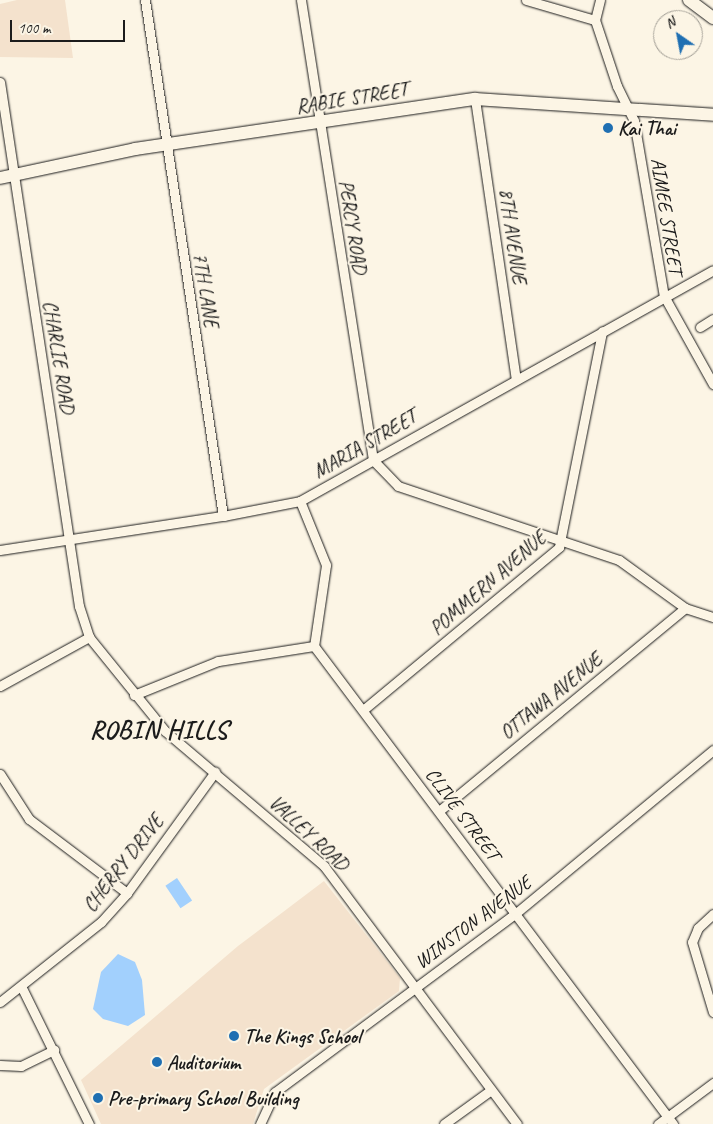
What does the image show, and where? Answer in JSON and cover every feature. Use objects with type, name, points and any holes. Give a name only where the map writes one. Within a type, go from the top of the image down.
[{"type":"street","name":"7TH LANE","points":[[144,0],[223,516]]},
{"type":"street","name":"PERCY ROAD","points":[[301,0],[373,460]]},
{"type":"street","points":[[526,0],[595,20],[600,0]]},
{"type":"street","points":[[689,0],[713,18]]},
{"type":"street","points":[[695,0],[713,13]]},
{"type":"street","name":"AIMEE STREET","points":[[595,20],[635,127],[664,296],[713,384]]},
{"type":"street","name":"CHARLIE ROAD","points":[[0,82],[79,606],[89,636]]},
{"type":"street","name":"RABIE STREET","points":[[0,178],[104,155],[475,99],[713,115]]},
{"type":"street","name":"8TH AVENUE","points":[[475,99],[516,379]]},
{"type":"street","name":"MARIA STREET","points":[[0,550],[223,516],[300,501],[713,270]]},
{"type":"street","points":[[700,327],[713,318]]},
{"type":"street","name":"POMMERN AVENUE","points":[[363,710],[552,555],[562,542],[602,331]]},
{"type":"street","points":[[373,460],[390,480],[403,488],[625,563],[685,608],[713,617]]},
{"type":"street","points":[[134,694],[218,661],[314,646],[326,565],[300,501]]},
{"type":"street","name":"OTTAWA AVENUE","points":[[439,810],[685,608]]},
{"type":"street","points":[[0,686],[89,636]]},
{"type":"street","name":"VALLEY ROAD","points":[[89,636],[165,731],[324,866],[517,1124]]},
{"type":"street","name":"CLIVE STREET","points":[[314,646],[671,1120]]},
{"type":"street","name":"WINSTON AVENUE","points":[[260,1124],[275,1092],[516,913],[713,750]]},
{"type":"street","name":"CHERRY DRIVE","points":[[0,1002],[22,988],[101,922],[126,893],[215,772]]},
{"type":"street","points":[[0,774],[29,819],[126,893]]},
{"type":"street","points":[[713,914],[698,928],[692,942],[713,1012]]},
{"type":"street","points":[[22,988],[90,1124]]},
{"type":"street","points":[[0,1065],[21,1066],[54,1050]]},
{"type":"street","points":[[658,1124],[671,1120],[713,1083]]},
{"type":"street","points":[[444,1124],[491,1090]]},
{"type":"shaded area","points":[[17,0],[65,0],[73,58],[0,57],[0,4]]},
{"type":"shaded area","name":"The Kings School","points":[[324,881],[400,978],[399,991],[264,1089],[253,1124],[101,1124],[81,1080],[238,946]]},
{"type":"water","points":[[177,878],[192,900],[180,908],[165,886]]},
{"type":"water","points":[[118,954],[135,962],[142,980],[145,1015],[128,1026],[103,1019],[93,1009],[101,972]]},
{"type":"place","name":"Kai Thai","points":[[608,128]]},
{"type":"place","name":"The Kings School","points":[[234,1036]]},
{"type":"place","name":"Auditorium","points":[[157,1062]]},
{"type":"place","name":"Pre-primary School Building","points":[[98,1098]]},
{"type":"district","name":"ROBIN HILLS","points":[[159,730]]}]
